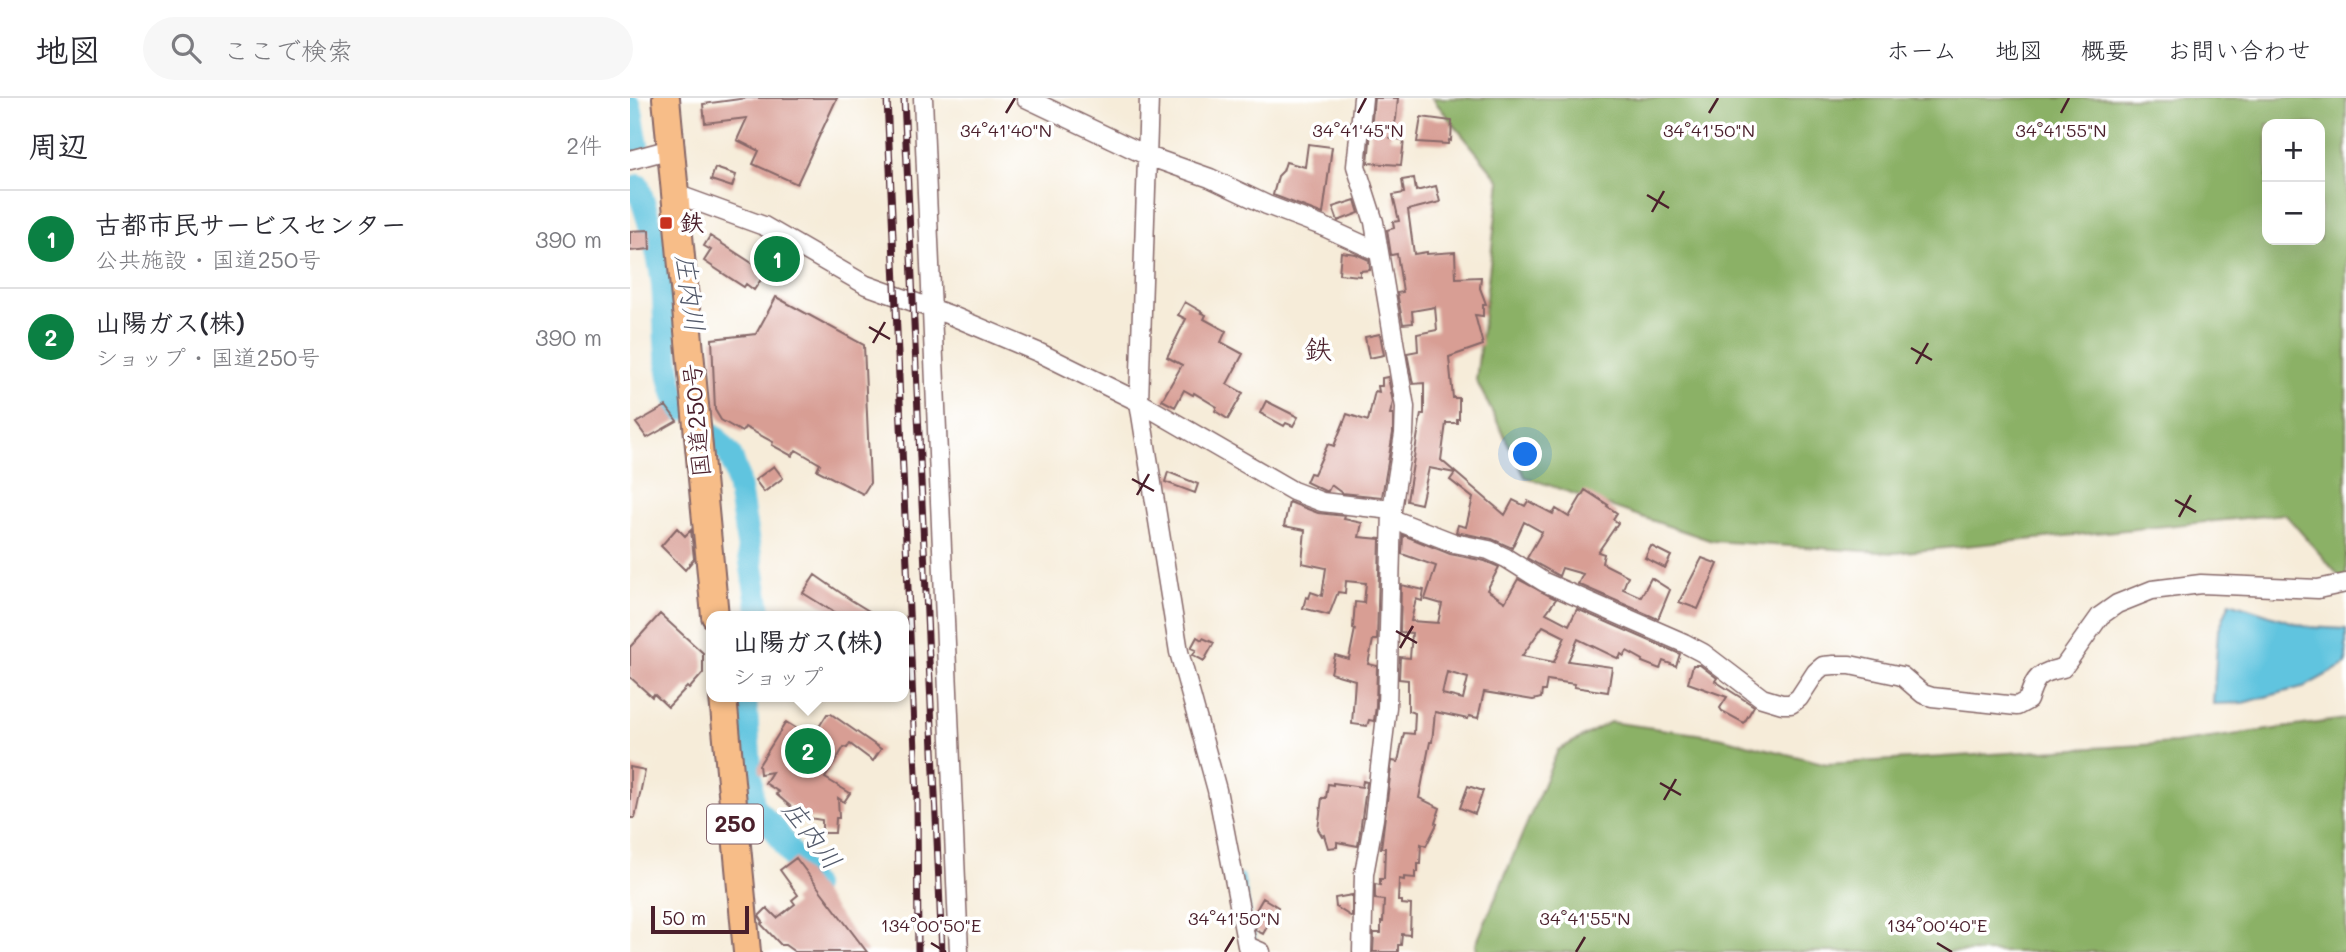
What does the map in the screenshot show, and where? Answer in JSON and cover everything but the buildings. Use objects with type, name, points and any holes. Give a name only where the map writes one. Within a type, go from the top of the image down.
[{"type":"highway","name":"国道250号","points":[[666,98],[715,611]]},
{"type":"highway","name":"250","points":[[723,702],[747,952]]},
{"type":"street","points":[[923,98],[959,952]]},
{"type":"street","points":[[1026,98],[1148,156],[1210,178],[1266,205],[1322,226],[1379,252]]},
{"type":"street","points":[[1149,98],[1139,402],[1179,652],[1217,790],[1247,946],[1261,952]]},
{"type":"street","points":[[1362,952],[1364,874],[1374,819],[1387,707],[1392,514],[1404,434],[1405,407],[1374,222],[1356,166],[1363,98]]},
{"type":"street","points":[[630,160],[671,149]]},
{"type":"street","points":[[676,194],[764,226],[866,285],[1040,353],[1139,402],[1293,491],[1322,502],[1392,514],[1454,543],[1489,550],[1544,582],[1703,653],[1762,698],[1782,705],[1791,704],[1799,698],[1823,666],[1850,665],[1902,676],[1923,694],[1931,696],[2017,706],[2028,700],[2037,677],[2063,668],[2100,615],[2117,604],[2152,590],[2201,584],[2318,589],[2346,583]]},
{"type":"green space","points":[[1432,98],[2346,98],[2346,584],[2285,514],[1895,553],[1712,541],[1525,477],[1476,380],[1500,181]]},
{"type":"green space","points":[[2346,719],[2346,952],[1477,952],[1476,944],[1558,750],[1610,722],[1719,737],[1827,764],[2175,743]]},
{"type":"water","points":[[2230,602],[2307,627],[2346,629],[2346,664],[2306,686],[2243,703],[2213,704],[2218,631]]},
{"type":"waterway","name":"庄内川","points":[[630,106],[637,146]]},
{"type":"waterway","name":"庄内川","points":[[638,186],[659,261],[668,365],[681,409]]},
{"type":"waterway","name":"庄内川","points":[[714,436],[730,455],[736,471],[759,611]]},
{"type":"waterway","name":"庄内川","points":[[745,702],[754,808],[775,829],[812,886]]},
{"type":"waterway","points":[[1242,876],[1249,912]]},
{"type":"waterway","points":[[1251,921],[1254,938]]},
{"type":"railway","points":[[887,98],[909,611]]},
{"type":"railway","points":[[904,98],[942,952]]},
{"type":"railway","points":[[909,611],[917,798],[918,952]]},
{"type":"place","name":"鉄","points":[[666,223]]},
{"type":"place","name":"古都市民サービスセンター","points":[[777,259]]},
{"type":"place","name":"山陽ガス(株)","points":[[808,751]]},
{"type":"district","name":"鉄","points":[[1318,349]]}]
